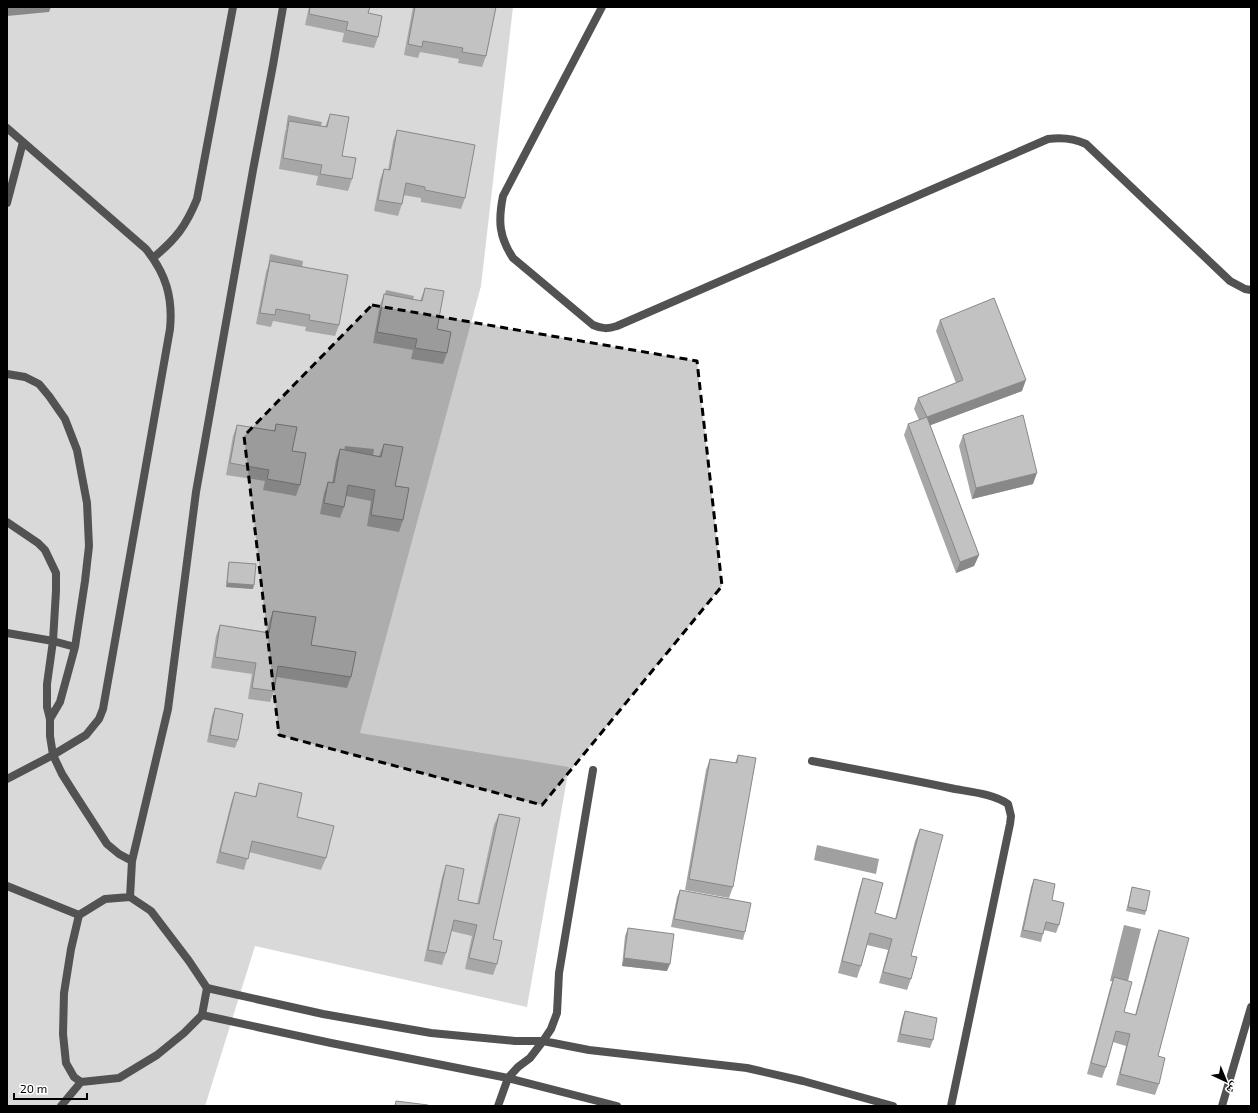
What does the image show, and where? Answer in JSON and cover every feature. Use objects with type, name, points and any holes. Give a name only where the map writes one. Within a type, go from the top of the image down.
[{"type":"street","points":[[154,258],[168,246],[180,232],[190,216],[196,199],[233,7]]},
{"type":"street","points":[[130,897],[132,861],[168,709],[196,492],[273,65],[282,7]]},
{"type":"street","points":[[602,7],[503,196],[500,210],[500,225],[503,239],[513,258],[593,325],[599,328],[605,329],[617,326],[1048,139],[1059,138],[1077,140],[1086,144],[1230,281],[1245,289],[1251,290]]},
{"type":"street","points":[[7,128],[146,248],[154,258],[167,284],[171,314],[170,329],[106,698],[101,714],[86,735],[7,779]]},
{"type":"street","points":[[7,203],[23,142]]},
{"type":"street","points":[[7,374],[25,376],[39,384],[65,419],[77,450],[87,503],[89,546],[86,581],[75,646],[60,702],[50,718]]},
{"type":"street","points":[[7,522],[38,543],[45,550],[56,573],[53,641],[47,684],[50,736],[53,754],[66,780],[108,844],[119,854],[132,861]]},
{"type":"street","points":[[7,633],[75,646]]},
{"type":"street","points":[[812,761],[921,781],[981,794],[1002,800],[1008,804],[1011,816],[1010,824],[951,1106]]},
{"type":"street","points":[[498,1106],[508,1078],[518,1067],[530,1058],[543,1041],[551,1029],[557,1013],[559,973],[593,770]]},
{"type":"street","points":[[7,886],[79,915]]},
{"type":"street","points":[[207,988],[202,1015],[184,1033],[157,1055],[118,1078],[81,1082],[74,1077],[66,1063],[63,1034],[64,993],[71,949],[79,915],[105,899],[130,897],[151,911],[189,961],[207,988],[323,1014],[431,1033],[515,1041],[543,1041],[588,1050],[747,1068],[803,1081],[893,1106]]},
{"type":"street","points":[[1222,1106],[1251,1008]]},
{"type":"street","points":[[202,1015],[331,1043],[508,1078],[617,1106]]},
{"type":"street","points":[[61,1106],[81,1082]]},
{"type":"highlighted area","points":[[372,305],[697,361],[722,586],[542,805],[279,735],[244,436]]},
{"type":"shaded area","points":[[7,7],[513,7],[481,286],[360,733],[569,767],[527,1007],[255,946],[205,1106],[7,1106]]},
{"type":"shaded area","points":[[288,115],[322,122],[319,134],[286,128]]},
{"type":"shaded area","points":[[270,254],[303,261],[301,274],[268,267]]},
{"type":"shaded area","points":[[386,290],[414,296],[410,309],[383,303]]},
{"type":"shaded area","points":[[345,446],[374,449],[372,463],[343,458]]},
{"type":"shaded area","points":[[817,845],[879,859],[876,874],[814,860]]},
{"type":"shaded area","points":[[1124,925],[1141,929],[1127,985],[1110,981]]},
{"type":"building","points":[[310,7],[370,7],[368,13],[382,16],[378,37],[346,30],[348,22],[309,14]]},
{"type":"building","points":[[415,7],[496,7],[486,56],[462,52],[463,48],[423,41],[422,47],[408,44]]},
{"type":"building","points":[[330,114],[349,117],[342,156],[356,158],[352,179],[320,174],[322,165],[283,158],[289,121],[327,127]]},
{"type":"building","points":[[397,130],[475,145],[465,198],[425,190],[425,187],[406,183],[402,204],[378,200],[384,169],[390,170]]},
{"type":"building","points":[[270,261],[348,275],[339,325],[309,320],[310,315],[276,309],[275,315],[260,313]]},
{"type":"building","points":[[425,288],[444,291],[437,329],[451,332],[447,353],[415,348],[417,339],[377,332],[384,294],[422,301]]},
{"type":"building","points":[[994,298],[1026,380],[927,417],[918,398],[963,380],[940,320]]},
{"type":"building","points":[[1023,415],[1037,473],[976,488],[963,435]]},
{"type":"building","points":[[927,417],[979,555],[960,562],[908,424]]},
{"type":"building","points":[[276,424],[297,427],[292,451],[306,453],[300,485],[267,479],[269,470],[230,463],[237,425],[275,431]]},
{"type":"building","points":[[384,444],[403,447],[395,486],[409,488],[403,520],[371,515],[375,490],[348,485],[344,507],[324,503],[328,482],[334,483],[340,449],[381,457]]},
{"type":"building","points":[[229,562],[256,564],[254,585],[227,583]]},
{"type":"building","points":[[273,611],[316,617],[311,645],[356,652],[351,677],[278,666],[274,691],[252,688],[256,663],[215,657],[220,625],[269,633]]},
{"type":"building","points":[[215,708],[243,714],[238,740],[210,735]]},
{"type":"building","points":[[738,755],[756,758],[733,887],[689,879],[710,759],[737,763]]},
{"type":"building","points":[[259,783],[302,793],[297,817],[334,826],[326,858],[252,841],[248,859],[220,852],[235,792],[256,797]]},
{"type":"building","points":[[499,814],[520,818],[493,939],[502,941],[497,964],[469,958],[477,925],[454,920],[446,953],[428,950],[446,865],[464,869],[458,900],[479,904]]},
{"type":"building","points":[[920,829],[943,835],[911,956],[917,957],[911,979],[883,972],[892,939],[870,933],[861,966],[842,961],[863,878],[883,883],[875,913],[896,919]]},
{"type":"building","points":[[1034,879],[1055,884],[1052,900],[1064,903],[1059,925],[1046,922],[1043,934],[1023,930]]},
{"type":"building","points":[[1132,887],[1150,891],[1146,911],[1128,907]]},
{"type":"building","points":[[680,890],[751,903],[745,932],[674,919]]},
{"type":"building","points":[[628,928],[674,934],[670,964],[624,958]]},
{"type":"building","points":[[1159,930],[1189,938],[1158,1056],[1165,1058],[1159,1084],[1120,1074],[1130,1034],[1116,1031],[1106,1067],[1091,1063],[1114,977],[1132,982],[1124,1012],[1136,1015]]},
{"type":"building","points":[[905,1011],[937,1018],[933,1040],[900,1034]]},
{"type":"building","points":[[396,1101],[428,1105],[428,1106],[395,1106]]}]
